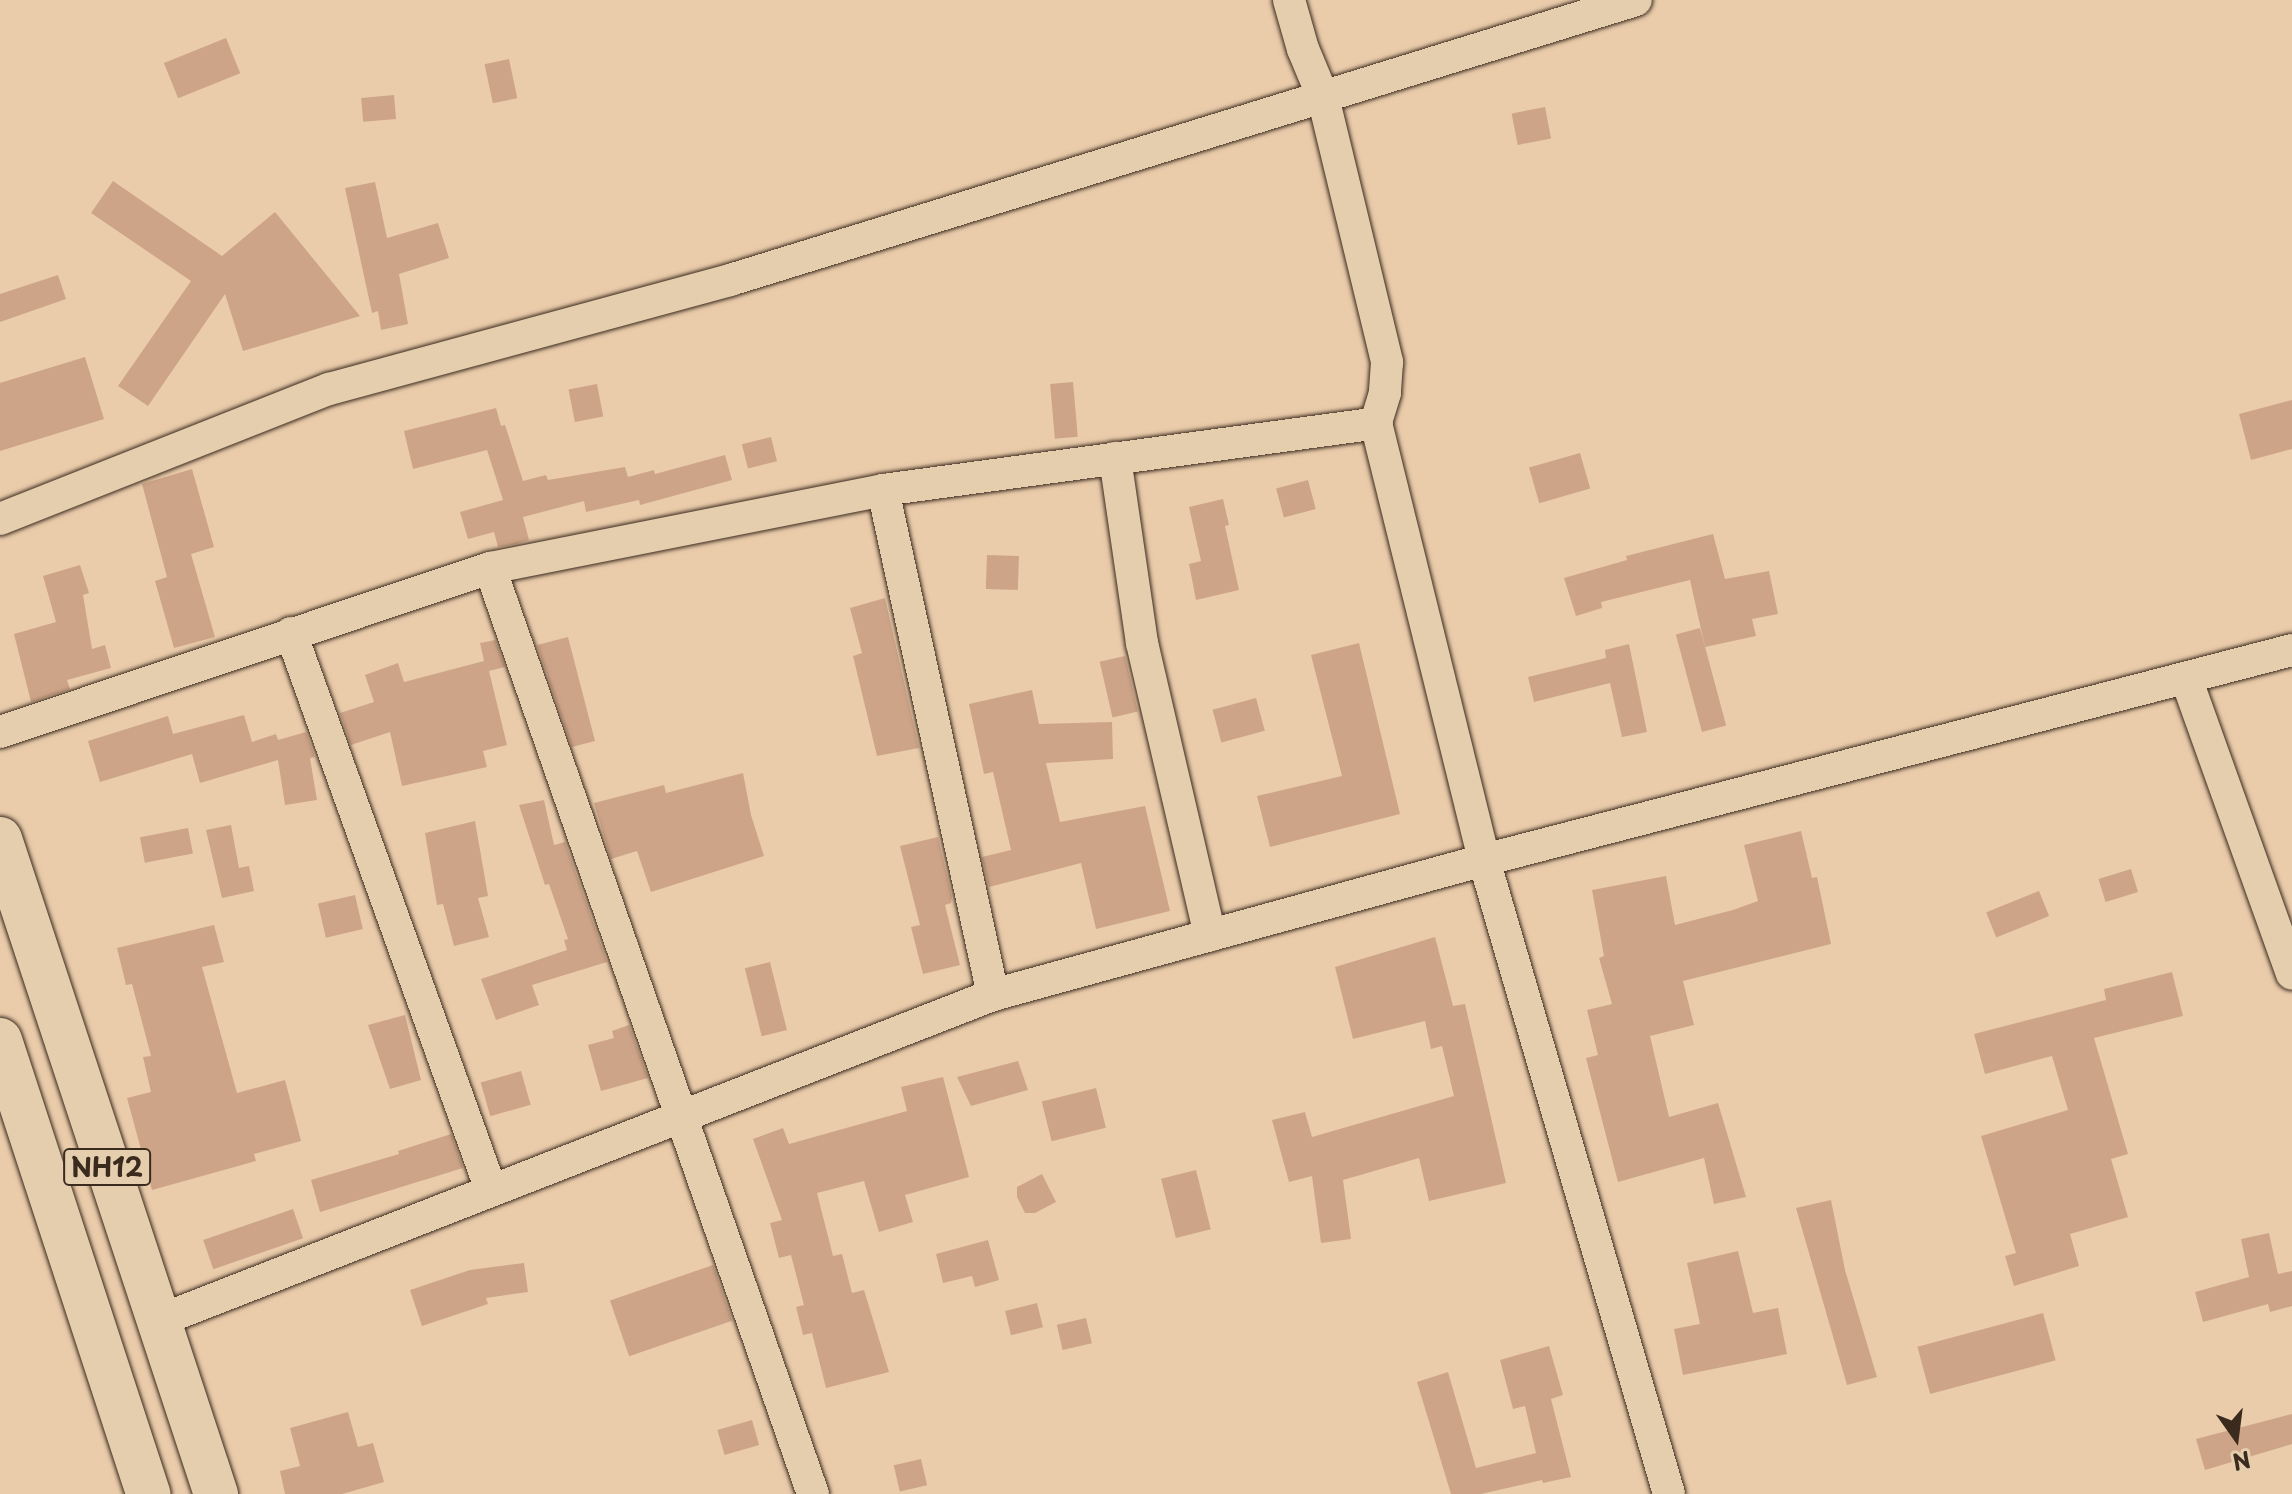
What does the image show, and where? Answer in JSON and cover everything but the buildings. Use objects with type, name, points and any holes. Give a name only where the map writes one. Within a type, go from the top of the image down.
[{"type":"highway","name":"NH12","points":[[0,839],[216,1494]]},
{"type":"highway","name":"NH12","points":[[0,1040],[148,1494]]},
{"type":"street","points":[[1289,0],[1303,49],[1323,97],[1387,362],[1385,393],[1376,423],[1484,860],[1669,1494]]},
{"type":"street","points":[[0,519],[329,389],[730,280],[1636,0]]},
{"type":"street","points":[[0,732],[490,568],[883,490],[1376,423]]},
{"type":"street","points":[[1115,458],[1142,643],[1210,935]]},
{"type":"street","points":[[883,490],[993,995]]},
{"type":"street","points":[[490,568],[813,1494]]},
{"type":"street","points":[[291,633],[491,1190]]},
{"type":"street","points":[[158,1321],[993,995],[1484,860],[2292,650]]},
{"type":"street","points":[[2186,678],[2292,974]]}]
